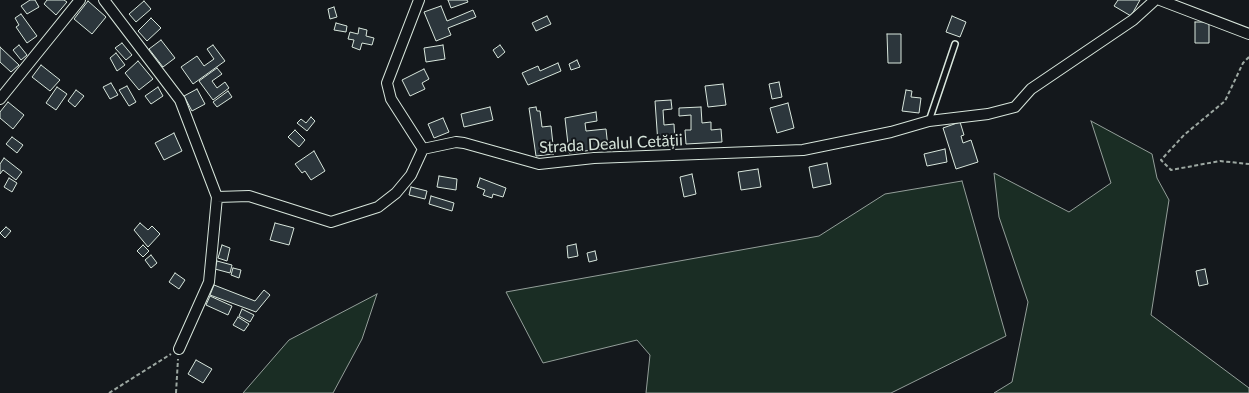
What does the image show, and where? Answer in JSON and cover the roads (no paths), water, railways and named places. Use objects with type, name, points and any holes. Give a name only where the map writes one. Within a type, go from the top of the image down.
[{"type":"street","points":[[0,99],[80,0]]},
{"type":"street","points":[[104,0],[180,100],[217,197],[210,282],[179,349]]},
{"type":"street","points":[[217,197],[249,196],[330,222],[378,207],[396,193],[411,175],[423,149],[392,99],[387,83],[418,0]]},
{"type":"street","name":"Strada Dealul Cetății","points":[[423,149],[456,142],[464,143],[539,164],[594,158],[803,150],[891,132],[929,121],[988,114],[1015,107],[1031,89],[1133,20],[1155,0]]},
{"type":"street","points":[[1160,0],[1249,34]]},
{"type":"lane","points":[[929,121],[955,44]]}]
